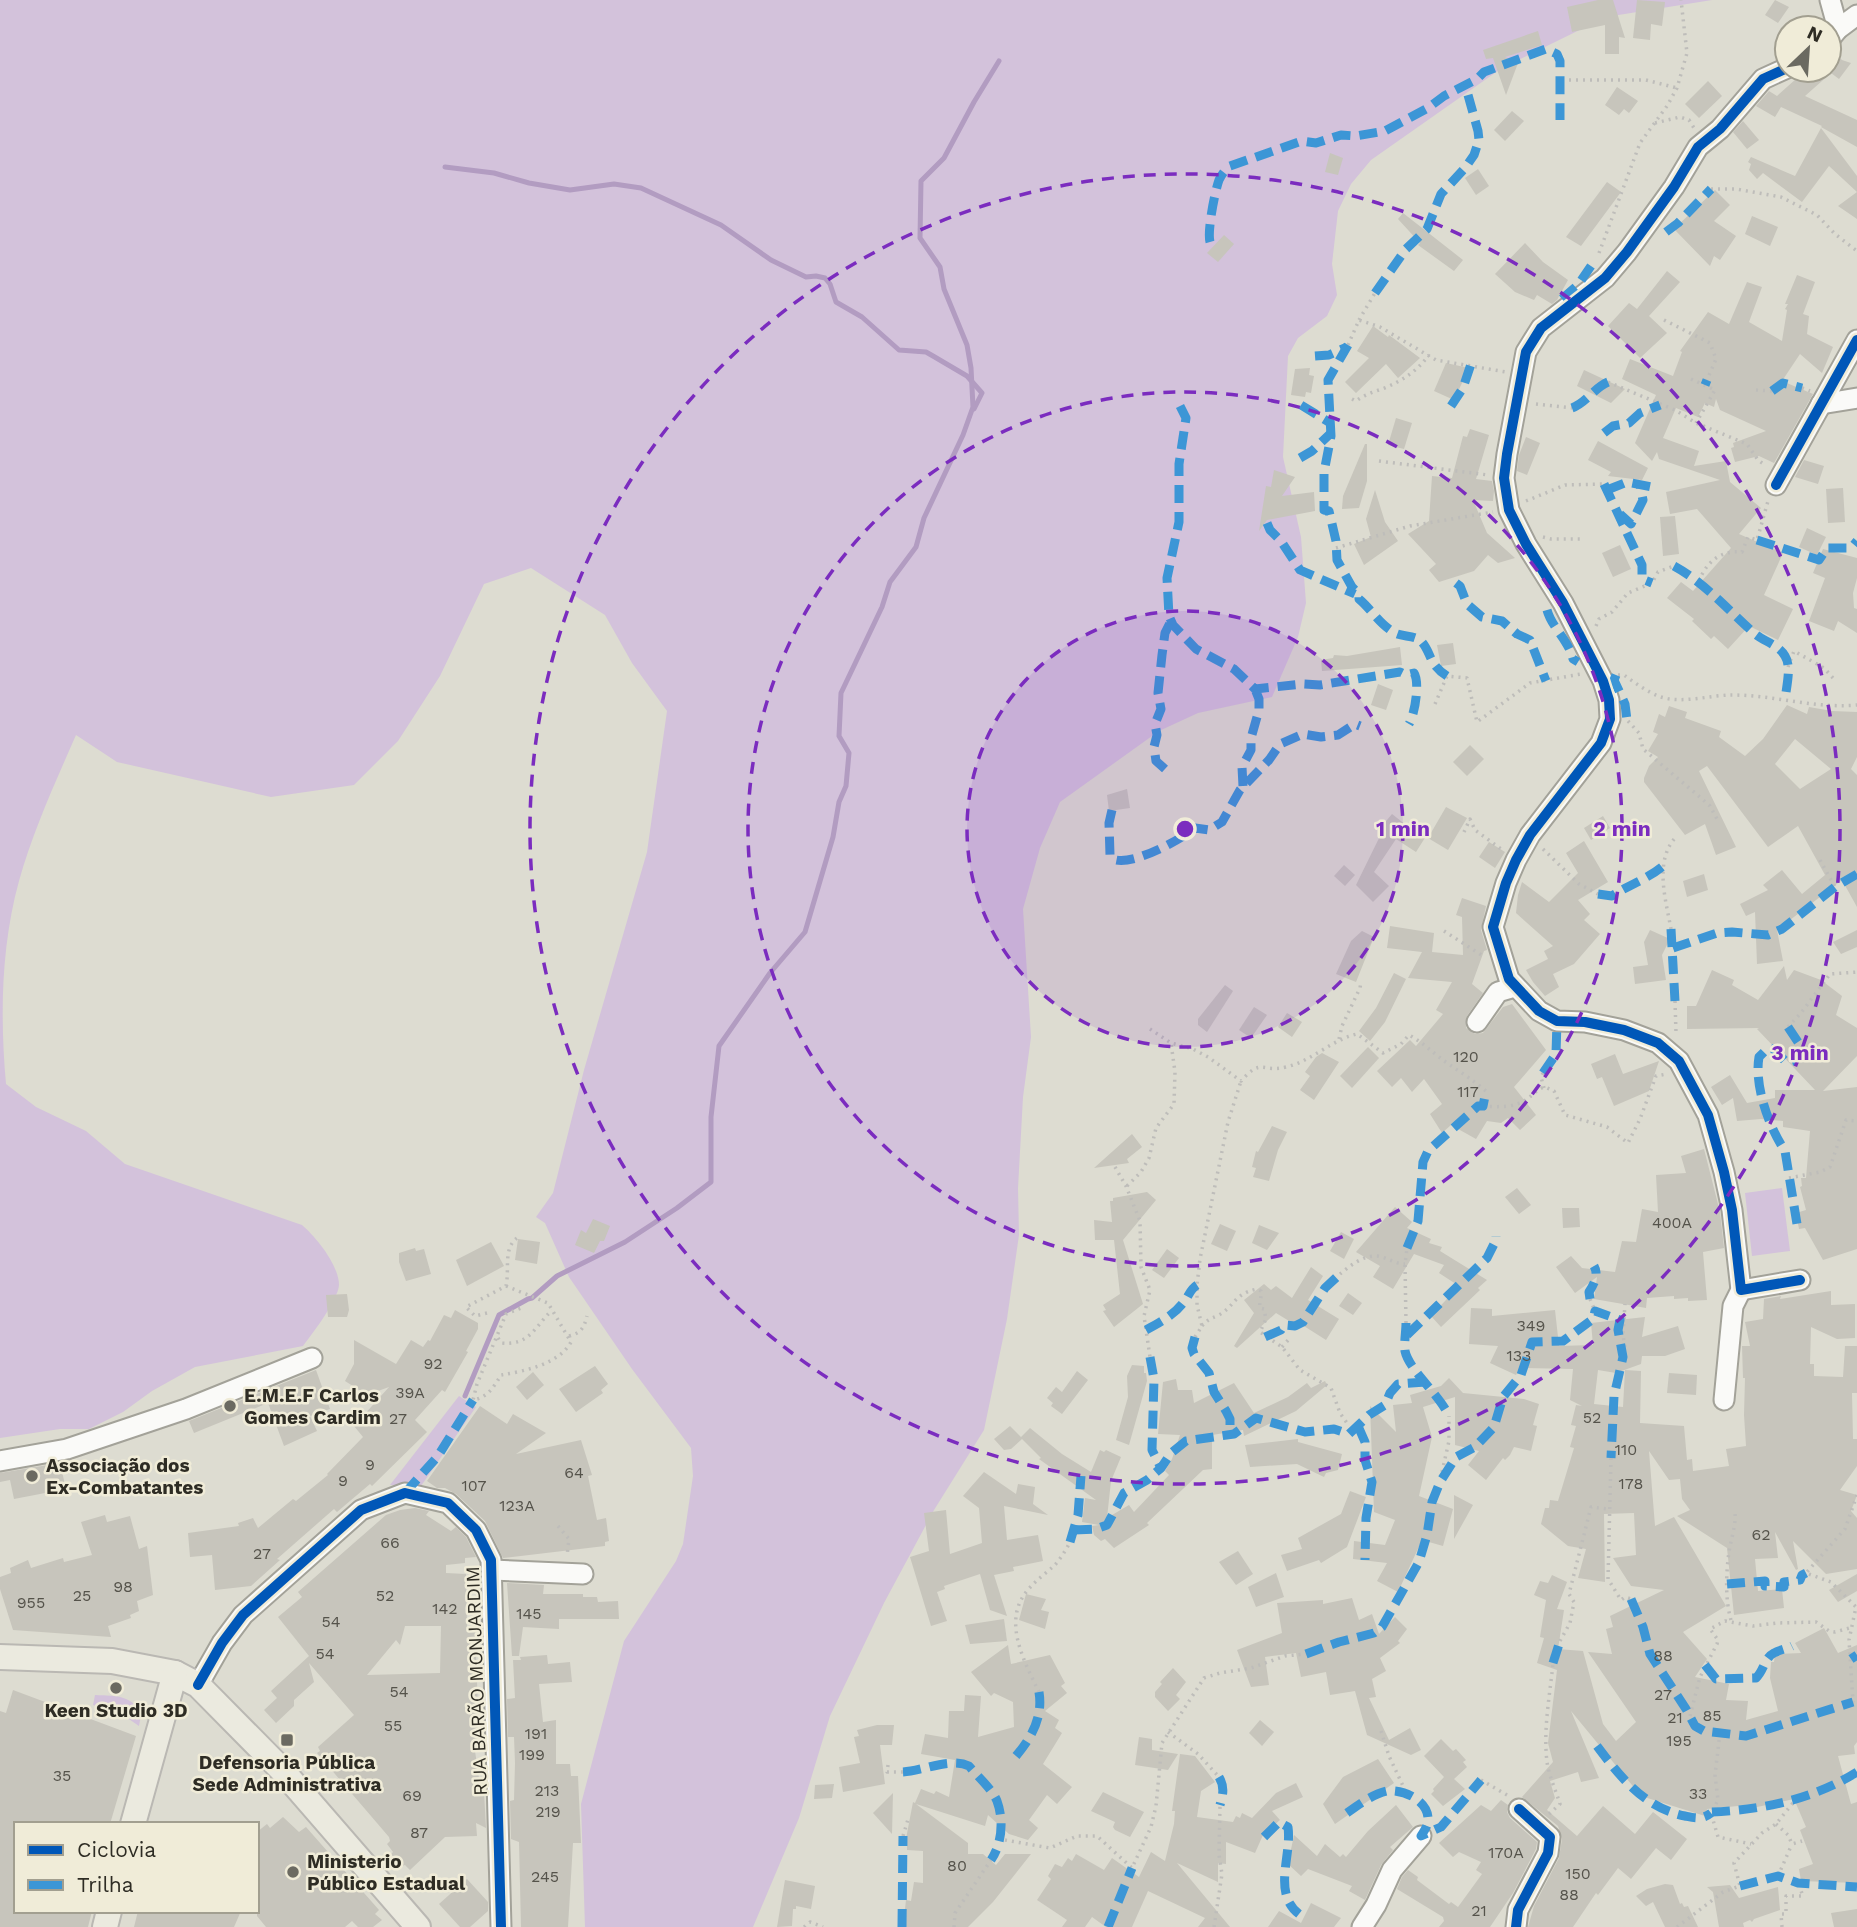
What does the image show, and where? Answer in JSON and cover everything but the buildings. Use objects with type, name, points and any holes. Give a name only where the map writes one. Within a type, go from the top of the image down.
[{"type":"main road","points":[[0,1657],[112,1661],[175,1673],[198,1685],[280,1768],[418,1927]]},
{"type":"main road","points":[[135,1822],[175,1673]]},
{"type":"street","points":[[1843,27],[1857,15]]},
{"type":"street","points":[[1724,1400],[1733,1306],[1741,1290],[1732,1210],[1708,1115],[1675,1060],[1658,1043],[1624,1030],[1585,1022],[1557,1021],[1539,1011],[1509,979],[1493,927],[1506,883],[1601,743],[1610,719],[1609,700],[1591,658],[1563,603],[1526,544],[1506,494],[1512,425],[1526,352],[1541,328],[1610,272],[1674,187],[1698,147],[1720,129],[1763,79],[1773,74]]},
{"type":"street","points":[[1777,482],[1857,340]]},
{"type":"street","points":[[1821,404],[1857,398]]},
{"type":"street","points":[[1477,1022],[1498,992],[1515,987]]},
{"type":"street","points":[[1741,1290],[1800,1280]]},
{"type":"street","points":[[0,1461],[67,1449],[93,1441],[186,1409],[312,1358]]},
{"type":"street","name":"RUA BARÃO MONJARDIM","points":[[198,1685],[222,1643],[243,1615],[361,1510],[405,1493],[448,1503],[476,1530],[491,1560],[500,1927]]},
{"type":"street","points":[[492,1570],[583,1574]]},
{"type":"street","points":[[1516,1927],[1518,1910],[1548,1853],[1550,1837],[1519,1809]]},
{"type":"street","points":[[1362,1927],[1376,1905],[1392,1870],[1421,1836]]},
{"type":"path","points":[[1597,257],[1635,154],[1677,88],[1687,53],[1681,0]]},
{"type":"path","points":[[1562,80],[1646,80],[1677,88]]},
{"type":"path","points":[[1654,123],[1680,117],[1689,120],[1698,147]]},
{"type":"path","points":[[1711,189],[1735,189],[1781,197],[1817,215],[1857,251]]},
{"type":"path","points":[[1348,345],[1375,293]]},
{"type":"path","points":[[1359,320],[1380,327],[1436,360],[1493,369],[1521,377]]},
{"type":"path","points":[[1664,320],[1710,343],[1716,359],[1707,380]]},
{"type":"path","points":[[1352,399],[1356,401],[1402,380],[1429,355]]},
{"type":"path","points":[[1691,379],[1715,390],[1696,423]]},
{"type":"path","points":[[1608,382],[1747,444],[1758,460],[1776,472],[1777,482],[1757,540],[1748,537],[1742,552],[1726,551],[1713,559],[1699,581]]},
{"type":"path","points":[[1756,390],[1772,391]]},
{"type":"path","points":[[1512,425],[1527,421],[1531,406],[1536,404],[1572,408]]},
{"type":"path","points":[[1379,461],[1506,494],[1517,499],[1519,504],[1565,485],[1604,484]]},
{"type":"path","points":[[1336,548],[1410,526],[1469,514],[1506,494]]},
{"type":"path","points":[[1538,536],[1551,539],[1583,539]]},
{"type":"path","points":[[1595,628],[1599,619],[1612,612],[1629,593],[1652,583],[1658,572],[1674,566]]},
{"type":"path","points":[[1788,667],[1794,651],[1824,668],[1833,678]]},
{"type":"path","points":[[1435,704],[1447,676],[1464,677],[1469,682],[1477,722],[1530,683],[1581,675],[1578,662],[1591,658]]},
{"type":"path","points":[[1611,671],[1616,675],[1624,675],[1661,697],[1681,699],[1732,695],[1784,699],[1834,707],[1857,705]]},
{"type":"path","points":[[1610,719],[1627,720],[1633,724],[1639,733],[1643,749],[1710,806],[1717,819]]},
{"type":"path","points":[[1464,832],[1470,818],[1475,830],[1501,850],[1516,829],[1534,839],[1579,884],[1598,894]]},
{"type":"path","points":[[1671,929],[1663,866],[1670,844],[1675,838]]},
{"type":"path","points":[[1820,860],[1835,887]]},
{"type":"path","points":[[1444,930],[1482,955],[1490,964]]},
{"type":"path","points":[[1788,1027],[1830,974],[1857,972]]},
{"type":"path","points":[[1339,1040],[1361,981]]},
{"type":"path","points":[[1483,1106],[1516,1105],[1525,1101],[1539,1088],[1544,1088],[1554,1091],[1565,1115],[1607,1127],[1628,1143],[1656,1076],[1675,1060],[1675,1001]]},
{"type":"path","points":[[1150,1029],[1171,1043],[1193,1049],[1208,1057],[1241,1082]]},
{"type":"path","points":[[1202,1325],[1197,1295],[1200,1259],[1228,1122],[1241,1082],[1253,1068],[1285,1067],[1357,1034],[1383,1053],[1401,1044],[1409,1035],[1472,1078],[1486,1091]]},
{"type":"path","points":[[1126,1186],[1142,1172],[1149,1158],[1156,1128],[1174,1104],[1175,1072],[1171,1043]]},
{"type":"path","points":[[1543,1073],[1541,1077],[1544,1088]]},
{"type":"path","points":[[1789,1178],[1820,1172],[1830,1167],[1846,1120],[1857,1121]]},
{"type":"path","points":[[1115,1167],[1140,1221],[1142,1266],[1150,1290],[1144,1316],[1150,1357]]},
{"type":"path","points":[[506,1286],[508,1251],[512,1241],[520,1236]]},
{"type":"path","points":[[1406,1323],[1407,1248]]},
{"type":"path","points":[[1340,1274],[1353,1263],[1367,1257],[1377,1256],[1397,1264],[1405,1264]]},
{"type":"path","points":[[487,1313],[475,1316],[466,1307],[506,1286],[538,1297],[548,1303],[571,1342],[565,1352],[519,1372],[501,1375],[493,1389],[473,1401],[477,1384],[506,1314],[523,1307]]},
{"type":"path","points":[[1195,1337],[1209,1318],[1225,1310],[1237,1296],[1257,1289],[1261,1291],[1259,1303],[1260,1308],[1264,1309],[1266,1320],[1260,1332],[1282,1347],[1300,1370],[1331,1388],[1340,1413],[1347,1423]]},
{"type":"path","points":[[1590,1299],[1595,1311]]},
{"type":"path","points":[[1625,1304],[1625,1347]]},
{"type":"path","points":[[498,1338],[502,1343],[514,1345],[526,1340],[552,1310]]},
{"type":"path","points":[[569,1336],[579,1333],[587,1316]]},
{"type":"path","points":[[1282,1347],[1290,1338]]},
{"type":"path","points":[[1442,1472],[1449,1441],[1449,1416]]},
{"type":"path","points":[[1611,1458],[1608,1579],[1621,1600],[1625,1597],[1631,1599]]},
{"type":"path","points":[[1857,1495],[1844,1529],[1806,1573],[1827,1580],[1848,1596],[1856,1607],[1849,1640],[1853,1702],[1857,1704]]},
{"type":"path","points":[[1560,1641],[1570,1623],[1574,1602],[1569,1594],[1591,1507],[1609,1509]]},
{"type":"path","points":[[1735,1513],[1728,1554],[1728,1611],[1731,1620],[1739,1625],[1753,1626],[1816,1622],[1835,1632],[1853,1627]]},
{"type":"path","points":[[1039,1692],[1022,1653],[1015,1613],[1027,1591],[1058,1562],[1070,1542]]},
{"type":"path","points":[[1690,1716],[1700,1677],[1718,1640],[1710,1629],[1731,1620]]},
{"type":"path","points":[[1005,1840],[1050,1848],[1077,1836],[1097,1836],[1132,1867],[1151,1826],[1156,1806],[1161,1743],[1204,1678],[1251,1668],[1285,1656],[1307,1654]]},
{"type":"path","points":[[1537,1825],[1560,1804],[1548,1764],[1546,1727],[1553,1663]]},
{"type":"path","points":[[1381,1731],[1404,1788],[1403,1793]]},
{"type":"path","points":[[1168,1732],[1198,1754],[1219,1777]]},
{"type":"path","points":[[1720,1733],[1714,1775],[1718,1800],[1711,1813],[1718,1837],[1751,1844]]},
{"type":"path","points":[[888,1765],[887,1772],[903,1772]]},
{"type":"path","points":[[1481,1780],[1517,1802],[1519,1809]]},
{"type":"path","points":[[1677,1927],[1723,1892],[1740,1886],[1734,1863],[1762,1833],[1776,1824],[1797,1798]]},
{"type":"path","points":[[1214,1927],[1222,1874],[1219,1855],[1220,1805]]},
{"type":"path","points":[[903,1836],[909,1816]]},
{"type":"path","points":[[1776,1824],[1788,1835],[1792,1844],[1778,1876]]},
{"type":"path","points":[[1792,1844],[1802,1841]]},
{"type":"path","points":[[954,1927],[955,1913],[991,1860]]},
{"type":"path","points":[[1782,1927],[1781,1914],[1786,1914],[1786,1896],[1802,1896],[1798,1884]]},
{"type":"path","points":[[804,1927],[810,1922],[823,1927]]},
{"type":"shaded area","points":[[0,0],[1712,0],[1606,17],[1502,68],[1371,160],[1351,184],[1338,211],[1332,264],[1337,295],[1327,316],[1298,338],[1288,356],[1283,457],[1301,537],[1306,603],[1298,637],[1272,697],[1198,713],[1159,731],[1060,802],[1040,848],[1023,909],[1031,1037],[1023,1097],[1018,1188],[1019,1235],[1007,1319],[984,1430],[934,1510],[884,1603],[830,1716],[799,1818],[753,1927],[585,1927],[581,1804],[624,1641],[676,1561],[683,1544],[693,1476],[691,1448],[632,1369],[569,1277],[545,1223],[536,1217],[553,1193],[584,1070],[647,852],[667,711],[632,663],[605,615],[531,568],[484,584],[440,676],[398,741],[354,785],[271,797],[117,762],[76,735],[31,844],[13,906],[5,956],[3,1033],[6,1084],[36,1107],[86,1131],[125,1164],[302,1225],[331,1260],[339,1285],[330,1307],[303,1346],[195,1367],[152,1391],[123,1412],[89,1429],[60,1429],[0,1438]]},
{"type":"shaded area","points":[[1782,1188],[1790,1251],[1752,1256],[1745,1193]]},
{"type":"shaded area","points":[[459,1396],[476,1407],[421,1486],[390,1485]]},
{"type":"shaded area","points":[[95,1695],[117,1696],[129,1700],[141,1715],[139,1726],[120,1713],[93,1705]]},
{"type":"waterway","points":[[465,1396],[499,1315],[532,1298],[557,1276],[625,1242],[711,1182],[711,1117],[719,1046],[770,973],[805,932],[833,837],[839,802],[846,786],[849,753],[839,736],[841,693],[882,607],[890,582],[916,547],[924,518],[963,435],[973,407],[967,345],[944,289],[940,267],[920,238],[921,181],[944,158],[999,61]]},
{"type":"waterway","points":[[445,167],[494,173],[529,183],[570,190],[614,184],[641,188],[721,225],[771,260],[806,277],[825,278],[836,302],[862,317],[899,350],[926,352],[967,376],[982,393],[974,409]]},
{"type":"marked path","points":[[1210,242],[1210,220],[1217,185],[1230,166],[1302,141],[1316,143],[1341,135],[1356,136],[1385,131],[1477,79],[1484,72],[1546,49],[1557,54],[1560,61],[1560,120]]},
{"type":"marked path","points":[[1375,293],[1406,249],[1427,229],[1441,194],[1474,155],[1479,140],[1478,131],[1465,84]]},
{"type":"marked path","points":[[1666,232],[1711,189]]},
{"type":"marked path","points":[[1562,299],[1578,285],[1591,266]]},
{"type":"marked path","points":[[1348,345],[1328,380],[1331,436],[1324,472],[1324,510],[1329,511],[1337,560],[1359,594],[1359,599],[1389,629],[1421,641],[1433,663],[1447,676]]},
{"type":"marked path","points":[[1315,356],[1329,355],[1347,347]]},
{"type":"marked path","points":[[1451,406],[1463,388],[1472,361]]},
{"type":"marked path","points":[[1705,385],[1707,380]]},
{"type":"marked path","points":[[1572,408],[1608,382]]},
{"type":"marked path","points":[[1772,391],[1783,383],[1802,388]]},
{"type":"marked path","points":[[1301,405],[1332,424]]},
{"type":"marked path","points":[[1604,433],[1613,426],[1629,423],[1640,413],[1660,405]]},
{"type":"marked path","points":[[1180,406],[1186,418],[1179,464],[1179,522],[1167,578],[1169,616],[1173,625],[1196,649],[1234,669],[1255,689],[1320,685],[1400,672],[1406,675],[1414,673],[1417,683],[1416,698],[1409,724]]},
{"type":"marked path","points":[[1300,458],[1330,434]]},
{"type":"marked path","points":[[1607,490],[1627,482],[1657,488]]},
{"type":"marked path","points":[[1604,484],[1642,565],[1642,579],[1652,583]]},
{"type":"marked path","points":[[1620,514],[1631,524],[1643,500],[1640,485]]},
{"type":"marked path","points":[[1267,523],[1300,570],[1355,594]]},
{"type":"marked path","points":[[1757,540],[1819,560],[1827,548],[1851,548],[1857,541]]},
{"type":"marked path","points":[[1674,566],[1706,589],[1754,633],[1782,652],[1788,666],[1785,700]]},
{"type":"marked path","points":[[1456,583],[1460,586],[1467,604],[1482,617],[1502,621],[1517,634],[1530,640],[1546,681]]},
{"type":"marked path","points":[[1547,610],[1568,645],[1573,659],[1578,662]]},
{"type":"marked path","points":[[1165,769],[1156,761],[1154,747],[1157,735],[1155,724],[1161,709],[1158,693],[1162,655],[1165,633],[1171,621]]},
{"type":"marked path","points":[[1616,675],[1614,680],[1625,704],[1627,720]]},
{"type":"marked path","points":[[1243,786],[1242,767],[1251,750],[1251,738],[1259,710],[1255,689]]},
{"type":"marked path","points":[[1112,810],[1109,823],[1110,855],[1113,859],[1121,860],[1143,856],[1195,828],[1209,830],[1222,822],[1240,790],[1269,760],[1280,744],[1303,734],[1321,737],[1338,735],[1355,724],[1360,726]]},
{"type":"marked path","points":[[1598,894],[1612,896],[1663,866]]},
{"type":"marked path","points":[[1673,948],[1717,933],[1768,935],[1782,929],[1835,887],[1857,874]]},
{"type":"marked path","points":[[1671,929],[1675,1001]]},
{"type":"marked path","points":[[1543,1073],[1556,1054],[1557,1021]]},
{"type":"marked path","points":[[1788,1027],[1804,1051],[1787,1063],[1774,1049],[1768,1048],[1759,1057],[1758,1068],[1764,1106],[1785,1151],[1798,1230]]},
{"type":"marked path","points":[[1407,1248],[1418,1221],[1423,1162],[1428,1151],[1478,1106],[1483,1106],[1486,1091]]},
{"type":"marked path","points":[[1407,1335],[1487,1258],[1496,1236]]},
{"type":"marked path","points":[[1590,1299],[1589,1292],[1596,1276],[1594,1266]]},
{"type":"marked path","points":[[1265,1337],[1281,1330],[1284,1325],[1295,1326],[1303,1322],[1325,1288],[1340,1274]]},
{"type":"marked path","points":[[1146,1330],[1175,1311],[1197,1285]]},
{"type":"marked path","points":[[1306,1654],[1374,1633],[1382,1627],[1419,1562],[1427,1535],[1432,1502],[1440,1482],[1456,1457],[1475,1447],[1494,1427],[1503,1397],[1521,1375],[1532,1342],[1563,1341],[1593,1319],[1595,1311],[1620,1320],[1618,1330],[1623,1357],[1614,1396],[1611,1458]]},
{"type":"marked path","points":[[1406,1323],[1405,1351],[1408,1358],[1449,1416]]},
{"type":"marked path","points":[[1195,1337],[1192,1348],[1194,1354],[1209,1373],[1214,1392],[1230,1419],[1230,1434]]},
{"type":"marked path","points":[[1150,1357],[1154,1379],[1152,1450],[1161,1468]]},
{"type":"marked path","points":[[1074,1530],[1096,1529],[1107,1525],[1124,1493],[1147,1480],[1161,1468],[1171,1453],[1186,1441],[1234,1434],[1256,1418],[1305,1432],[1334,1429],[1349,1434],[1369,1415],[1385,1405],[1398,1384],[1426,1382]]},
{"type":"marked path","points":[[405,1493],[438,1456],[473,1400]]},
{"type":"marked path","points":[[1358,1426],[1365,1442],[1365,1460],[1372,1482],[1366,1518],[1365,1560]]},
{"type":"marked path","points":[[1070,1542],[1078,1515],[1081,1476]]},
{"type":"marked path","points":[[1727,1584],[1765,1581],[1765,1586],[1784,1587],[1784,1582],[1800,1580],[1806,1573]]},
{"type":"marked path","points":[[1631,1599],[1643,1627],[1650,1654],[1695,1726],[1704,1731],[1746,1736],[1853,1702]]},
{"type":"marked path","points":[[1553,1663],[1560,1641]]},
{"type":"marked path","points":[[1705,1665],[1716,1679],[1756,1678],[1771,1655],[1792,1646]]},
{"type":"marked path","points":[[1851,1659],[1857,1655]]},
{"type":"marked path","points":[[1016,1756],[1027,1742],[1038,1718],[1039,1692]]},
{"type":"marked path","points":[[1597,1746],[1625,1780],[1646,1799],[1685,1816],[1705,1817],[1711,1813]]},
{"type":"marked path","points":[[903,1772],[953,1763],[969,1766],[992,1792],[999,1808],[1000,1839],[991,1860]]},
{"type":"marked path","points":[[1712,1812],[1769,1806],[1805,1796],[1857,1772]]},
{"type":"marked path","points":[[1219,1777],[1223,1791],[1220,1805]]},
{"type":"marked path","points":[[1347,1813],[1382,1792],[1408,1794],[1420,1802],[1427,1813],[1427,1824],[1421,1836],[1441,1827],[1481,1780]]},
{"type":"marked path","points":[[1264,1837],[1279,1822],[1288,1827],[1286,1896],[1299,1914]]},
{"type":"marked path","points":[[902,1927],[903,1836]]},
{"type":"marked path","points":[[1108,1927],[1132,1868]]},
{"type":"marked path","points":[[1740,1886],[1778,1876],[1798,1883],[1857,1887]]},
{"type":"cycle path","points":[[1773,74],[1763,79],[1720,129],[1698,147],[1674,187],[1605,278],[1541,328],[1526,352],[1504,478],[1509,510],[1526,544],[1563,603],[1603,681],[1609,700],[1610,719],[1601,743],[1530,835],[1506,883],[1493,927],[1509,979],[1539,1011],[1557,1021],[1585,1022],[1624,1030],[1658,1043],[1679,1061],[1708,1115],[1724,1172],[1732,1210],[1741,1290],[1800,1280]]},
{"type":"cycle path","points":[[1776,485],[1857,340]]},
{"type":"cycle path","points":[[198,1685],[222,1643],[243,1615],[361,1510],[405,1493],[448,1503],[476,1530],[491,1560],[501,1927]]},
{"type":"cycle path","points":[[1516,1927],[1518,1910],[1548,1853],[1550,1837],[1519,1809]]},
{"type":"place","name":"E.M.E.F Carlos Gomes Cardim","points":[[230,1406]]},
{"type":"place","name":"Associação dos Ex-Combatantes","points":[[32,1476]]},
{"type":"place","name":"Keen Studio 3D","points":[[116,1688]]},
{"type":"place","name":"Defensoria Pública Sede Administrativa","points":[[287,1740]]},
{"type":"place","name":"Ministerio Público Estadual","points":[[293,1872]]}]
